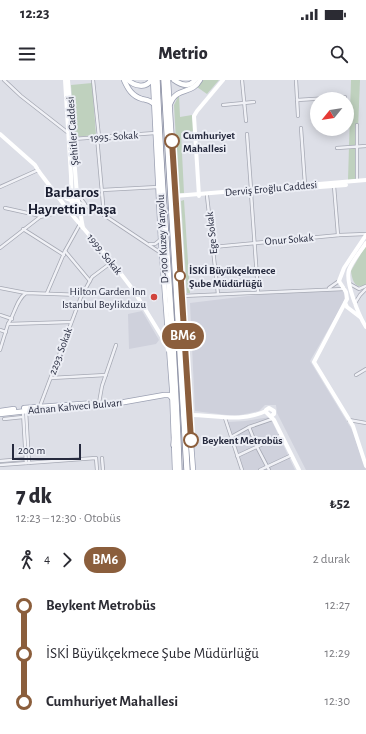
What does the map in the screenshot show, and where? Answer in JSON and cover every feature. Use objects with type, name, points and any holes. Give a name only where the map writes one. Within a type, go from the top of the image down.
[{"type":"highway","points":[[157,80],[158,120],[176,381],[179,470]]},
{"type":"highway","points":[[164,80],[186,447],[189,457],[190,470]]},
{"type":"highway","points":[[172,230],[174,173]]},
{"type":"highway","points":[[159,190],[164,253],[168,263]]},
{"type":"highway","points":[[174,445],[176,381]]},
{"type":"main road","points":[[124,80],[133,95],[154,104]]},
{"type":"main road","points":[[128,80],[135,85],[142,86],[146,85],[152,80]]},
{"type":"main road","name":"D-100 Kuzey Yanyolu","points":[[152,80],[161,240],[172,388],[175,470]]},
{"type":"main road","points":[[168,80],[190,416],[190,470]]},
{"type":"main road","points":[[174,80],[185,86],[195,80]]},
{"type":"main road","points":[[169,105],[175,95],[180,91],[194,87],[200,80]]},
{"type":"main road","points":[[199,196],[194,116],[223,80]]},
{"type":"main road","name":"Şehitler Caddesi","points":[[65,81],[73,216]]},
{"type":"main road","name":"Şehitler Caddesi","points":[[65,81],[73,139],[77,195],[84,229]]},
{"type":"main road","points":[[0,134],[35,165],[61,196],[71,201],[78,202]]},
{"type":"main road","name":"1999. Sokak","points":[[38,170],[68,210],[112,262],[134,291],[167,346],[169,355]]},
{"type":"main road","name":"Derviş Eroğlu Caddesi","points":[[175,198],[366,181]]},
{"type":"main road","points":[[65,198],[70,196],[71,192]]},
{"type":"main road","points":[[73,216],[81,212]]},
{"type":"main road","points":[[339,281],[344,268],[366,234]]},
{"type":"main road","points":[[366,243],[349,269],[348,281],[355,304],[366,327]]},
{"type":"main road","points":[[339,281],[345,279],[348,281]]},
{"type":"main road","points":[[339,281],[347,295],[345,303],[314,362],[353,426],[366,466]]},
{"type":"main road","points":[[345,303],[348,308],[361,319]]},
{"type":"main road","points":[[348,308],[351,308],[355,304]]},
{"type":"main road","name":"Adnan Kahveci Bulvarı","points":[[99,405],[166,392],[172,388]]},
{"type":"main road","name":"Adnan Kahveci Bulvarı","points":[[0,411],[99,405],[164,395],[169,395],[172,398]]},
{"type":"main road","name":"Adnan Kahveci Bulvarı","points":[[0,414],[40,408]]},
{"type":"main road","points":[[190,416],[225,418],[271,415],[299,470]]},
{"type":"street","points":[[4,80],[21,96],[68,132]]},
{"type":"street","points":[[94,80],[104,215]]},
{"type":"street","points":[[242,80],[246,121]]},
{"type":"street","points":[[296,80],[298,116]]},
{"type":"street","points":[[297,100],[310,99]]},
{"type":"street","points":[[223,106],[254,102]]},
{"type":"street","points":[[357,125],[357,182]]},
{"type":"street","points":[[301,128],[305,187]]},
{"type":"street","name":"1995. Sokak","points":[[73,139],[156,133]]},
{"type":"street","points":[[247,134],[258,292]]},
{"type":"street","points":[[337,148],[366,146]]},
{"type":"street","points":[[0,187],[38,170]]},
{"type":"street","points":[[334,184],[338,235]]},
{"type":"street","points":[[102,190],[159,190]]},
{"type":"street","points":[[77,195],[86,206]]},
{"type":"street","name":"Ege Sokak","points":[[207,195],[218,294]]},
{"type":"street","points":[[78,202],[104,215],[162,253]]},
{"type":"street","points":[[81,212],[82,207],[86,206]]},
{"type":"street","points":[[5,208],[42,216],[66,212],[68,210]]},
{"type":"street","points":[[0,248],[42,216]]},
{"type":"street","points":[[47,293],[65,251],[80,224]]},
{"type":"street","points":[[23,229],[64,255]]},
{"type":"street","name":"Onur Sokak","points":[[213,247],[338,235],[366,234]]},
{"type":"street","points":[[150,244],[155,244],[161,240]]},
{"type":"street","points":[[65,251],[90,281]]},
{"type":"street","name":"2293. Sokak","points":[[40,408],[82,295],[92,277],[112,262]]},
{"type":"street","points":[[326,289],[331,288],[339,281]]},
{"type":"street","points":[[348,281],[357,288],[366,288]]},
{"type":"street","points":[[0,288],[26,293],[82,295]]},
{"type":"street","points":[[355,304],[366,288]]},
{"type":"street","points":[[182,296],[344,289]]},
{"type":"street","points":[[0,350],[8,324],[12,319],[20,298],[26,293]]},
{"type":"street","points":[[0,315],[12,319]]},
{"type":"street","points":[[8,324],[71,322]]},
{"type":"street","points":[[0,330],[6,332]]},
{"type":"street","points":[[99,405],[106,375],[116,344]]},
{"type":"street","points":[[356,375],[366,369]]},
{"type":"street","points":[[50,378],[106,375]]},
{"type":"street","points":[[24,411],[27,461]]},
{"type":"street","points":[[231,437],[271,415],[290,456],[299,470]]},
{"type":"street","points":[[4,419],[24,418]]},
{"type":"street","points":[[225,418],[242,470]]},
{"type":"street","points":[[349,420],[366,423]]},
{"type":"street","points":[[249,427],[268,468]]},
{"type":"street","points":[[237,456],[280,436]]},
{"type":"street","points":[[260,470],[268,468],[290,456]]},
{"type":"street","points":[[0,461],[96,458],[97,470]]},
{"type":"street","points":[[102,458],[102,470]]},
{"type":"street","points":[[0,465],[27,461]]},
{"type":"shaded area","points":[[341,290],[345,295],[344,302],[310,361],[352,430],[366,470],[306,470],[277,413],[276,405],[265,405],[259,411],[235,416],[195,411],[190,303],[264,294]]},
{"type":"shaded area","points":[[142,311],[159,340],[156,344],[129,349],[128,314]]},
{"type":"shaded area","points":[[270,417],[295,470],[242,470],[228,422]]},
{"type":"green space","points":[[202,80],[219,80],[207,94],[197,87]]},
{"type":"green space","points":[[351,80],[360,80],[356,179],[348,180],[349,136],[354,136],[354,92],[351,92]]},
{"type":"green space","points":[[92,83],[96,135],[75,137],[71,85]]},
{"type":"green space","points":[[179,95],[180,117],[192,115],[194,131],[181,133],[184,193],[179,193],[174,105]]},
{"type":"green space","points":[[184,200],[190,293],[187,293],[181,201]]},
{"type":"green space","points":[[366,245],[366,285],[359,286],[353,281],[351,271]]},
{"type":"bus line","name":"BM6","points":[[172,141],[186,384],[191,440]]},
{"type":"place","name":"Cumhuriyet Mahallesi","points":[[172,141]]},
{"type":"place","name":"İSKİ Büyükçekmece Şube Müdürlüğü","points":[[180,276]]},
{"type":"place","name":"Hilton Garden Inn Istanbul Beylikduzu","points":[[154,297]]},
{"type":"place","name":"Beykent Metrobüs","points":[[191,440]]},
{"type":"district","name":"Barbaros Hayrettin Paşa","points":[[72,200]]}]
